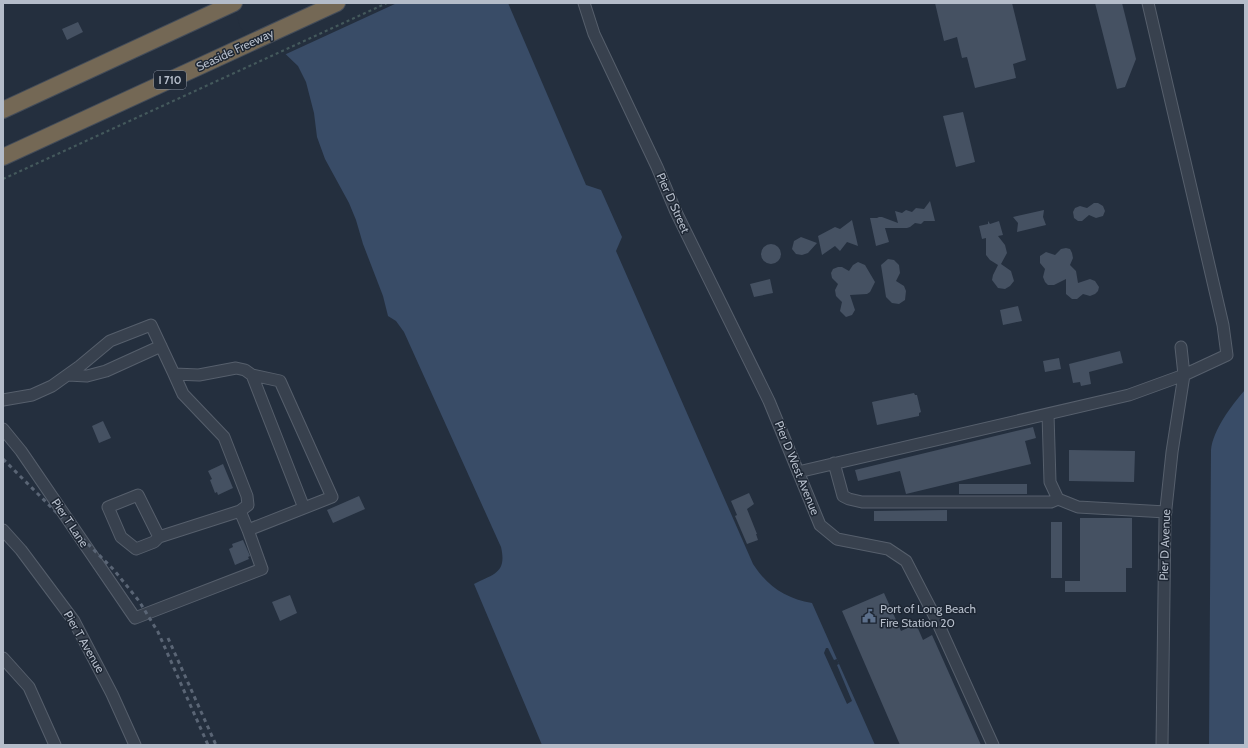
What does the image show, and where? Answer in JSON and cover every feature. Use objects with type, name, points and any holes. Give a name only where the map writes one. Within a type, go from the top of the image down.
[{"type":"highway","points":[[3,110],[234,3]]},
{"type":"highway","name":"Seaside Freeway","points":[[3,157],[337,3]]},
{"type":"street","name":"Pier D Street","points":[[584,3],[594,34],[657,167],[676,212],[769,400]]},
{"type":"street","points":[[798,472],[1129,395],[1184,374],[1227,355],[1223,325],[1148,3]]},
{"type":"street","points":[[3,400],[32,395],[52,386],[110,341],[151,325],[182,394],[224,437],[247,496],[248,505],[240,511],[159,537],[154,542],[136,549],[121,538],[108,507],[138,495],[159,537]]},
{"type":"street","points":[[68,374],[87,376],[106,371],[161,346]]},
{"type":"street","name":"Pier D Avenue","points":[[1162,745],[1166,512],[1172,452],[1184,374],[1180,347]]},
{"type":"street","points":[[174,374],[199,375],[236,368],[245,370],[252,375],[280,380],[332,497],[248,530],[240,511]]},
{"type":"street","points":[[252,375],[304,508]]},
{"type":"street","name":"Pier D West Avenue","points":[[769,400],[820,525],[837,539],[888,549],[906,561],[936,619],[993,745]]},
{"type":"street","points":[[1048,414],[1050,482],[1058,499],[1078,507],[1166,512]]},
{"type":"street","name":"Pier T Lane","points":[[3,430],[21,451],[135,618],[262,569],[248,530]]},
{"type":"street","points":[[834,463],[844,496],[849,500],[862,502],[1051,502],[1058,499]]},
{"type":"street","name":"Pier T Avenue","points":[[3,530],[21,550],[74,621],[112,694],[135,745]]},
{"type":"street","points":[[3,658],[29,687],[55,745]]},
{"type":"path","points":[[3,179],[388,3]]},
{"type":"water","points":[[232,3],[508,3],[586,185],[601,190],[622,237],[616,251],[753,564],[764,579],[778,590],[786,595],[812,603],[875,745],[542,745],[474,584],[497,572],[502,562],[501,547],[404,332],[396,321],[388,316],[383,296],[363,244],[356,220],[349,203],[325,159],[317,137],[314,113],[306,82],[298,66]]},
{"type":"water","points":[[1245,390],[1245,745],[1209,745],[1211,450],[1212,442],[1219,426],[1234,403]]},
{"type":"pier","points":[[230,3],[397,3],[284,55],[247,37],[240,27],[237,16]]},
{"type":"pier","points":[[826,648],[828,648],[834,660],[837,659],[839,664],[837,665],[852,701],[847,704],[824,653]]},
{"type":"building","points":[[935,3],[1012,3],[1026,60],[1013,64],[1016,78],[975,88],[967,57],[962,58],[957,37],[944,41]]},
{"type":"building","points":[[1095,3],[1122,3],[1136,59],[1125,87],[1117,89]]},
{"type":"building","points":[[78,22],[83,32],[67,40],[62,29]]},
{"type":"building","points":[[963,112],[975,162],[956,167],[943,116]]},
{"type":"building","points":[[930,201],[935,221],[924,221],[921,224],[915,223],[910,227],[907,227],[910,228],[885,228],[889,242],[876,246],[870,218],[882,217],[898,223],[895,211],[902,213],[906,210],[912,212],[916,208],[924,209]]},
{"type":"building","points":[[1094,203],[1098,203],[1103,206],[1105,211],[1103,216],[1096,218],[1089,215],[1082,221],[1078,221],[1074,218],[1073,212],[1075,208],[1080,206],[1087,208]]},
{"type":"building","points":[[1044,210],[1043,217],[1046,225],[1017,232],[1018,223],[1013,217]]},
{"type":"building","points":[[852,220],[858,246],[847,242],[840,251],[835,246],[822,255],[818,236],[835,227],[840,229]]},
{"type":"building","points":[[988,221],[990,224],[999,221],[1003,235],[998,236],[1005,245],[1007,253],[1001,264],[1011,271],[1014,281],[1005,289],[998,288],[992,280],[998,265],[990,260],[986,255],[986,238],[982,239],[979,226],[988,224]]},
{"type":"building","points":[[801,237],[817,243],[808,253],[802,255],[796,254],[792,249],[794,241]]},
{"type":"building","points":[[771,244],[778,247],[781,254],[778,261],[771,264],[764,261],[761,254],[764,247]]},
{"type":"building","points":[[1061,249],[1070,249],[1072,253],[1073,258],[1070,265],[1076,271],[1078,283],[1090,279],[1095,281],[1099,287],[1095,294],[1090,296],[1083,294],[1077,299],[1072,299],[1066,294],[1066,279],[1054,285],[1048,285],[1045,282],[1043,277],[1045,269],[1040,263],[1040,256],[1046,252],[1055,255]]},
{"type":"building","points":[[888,259],[894,260],[899,265],[900,273],[896,281],[904,286],[906,291],[905,300],[899,304],[892,303],[886,297],[881,265]]},
{"type":"building","points":[[858,262],[865,265],[875,282],[870,292],[867,294],[850,295],[855,310],[852,315],[846,317],[840,311],[842,302],[836,296],[835,290],[838,284],[832,278],[831,273],[833,269],[838,267],[842,267],[849,271],[853,265]]},
{"type":"building","points":[[770,279],[773,293],[754,297],[750,284]]},
{"type":"building","points":[[1018,306],[1022,321],[1003,325],[1000,310]]},
{"type":"building","points":[[1120,351],[1123,363],[1089,372],[1091,384],[1081,386],[1080,382],[1073,383],[1069,364]]},
{"type":"building","points":[[1059,358],[1061,369],[1045,372],[1043,361]]},
{"type":"building","points":[[914,393],[917,395],[921,412],[919,413],[919,416],[877,425],[872,402]]},
{"type":"building","points":[[103,421],[111,438],[99,443],[92,426]]},
{"type":"building","points":[[1033,427],[1036,438],[1025,441],[1031,464],[906,494],[900,471],[858,481],[855,470]]},
{"type":"building","points":[[1069,450],[1135,451],[1134,482],[1069,481]]},
{"type":"building","points":[[223,464],[233,488],[218,495],[217,492],[215,493],[210,480],[212,479],[208,471]]},
{"type":"building","points":[[959,484],[1027,484],[1027,494],[959,494]]},
{"type":"building","points":[[749,493],[754,504],[747,509],[758,540],[747,544],[735,516],[737,515],[731,501]]},
{"type":"building","points":[[359,496],[365,509],[333,523],[327,510]]},
{"type":"building","points":[[947,510],[947,521],[874,521],[874,511]]},
{"type":"building","points":[[1080,518],[1132,518],[1132,568],[1126,568],[1126,592],[1065,592],[1065,581],[1080,581]]},
{"type":"building","points":[[1051,522],[1062,522],[1062,578],[1051,578]]},
{"type":"building","points":[[243,540],[250,556],[248,557],[249,559],[235,565],[229,549],[233,547],[232,544]]},
{"type":"building","points":[[884,593],[901,631],[916,624],[923,640],[932,635],[981,745],[900,745],[842,611]]},
{"type":"building","points":[[290,595],[297,613],[280,621],[272,602]]},
{"type":"railway","points":[[3,459],[114,570],[139,601],[158,632],[208,745]]},
{"type":"railway","points":[[168,638],[216,745]]},
{"type":"place","name":"Port of Long Beach Fire Station 20","points":[[869,616]]}]
